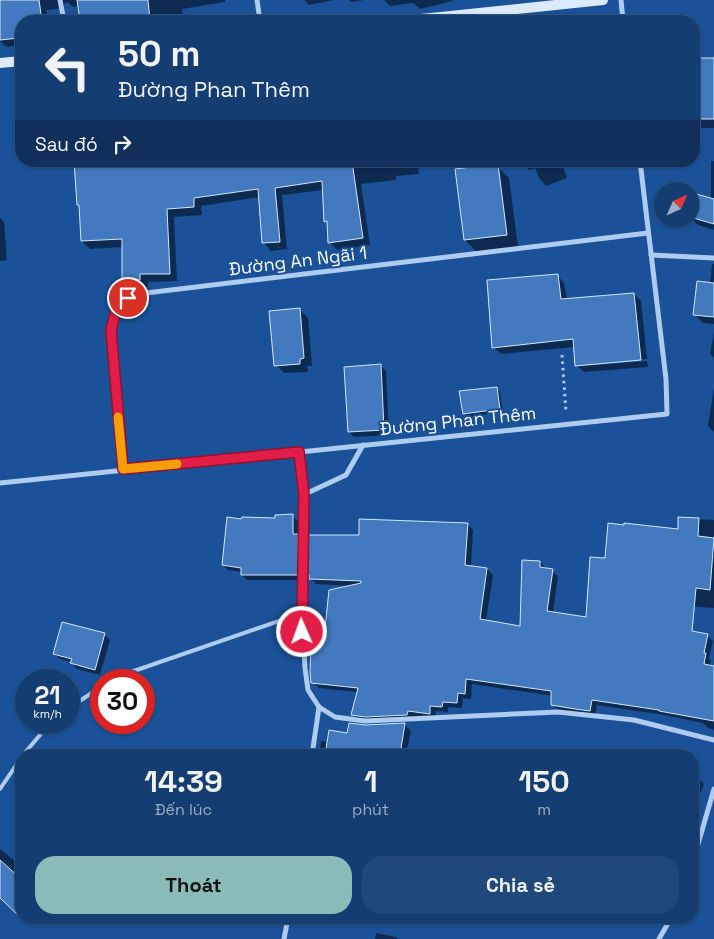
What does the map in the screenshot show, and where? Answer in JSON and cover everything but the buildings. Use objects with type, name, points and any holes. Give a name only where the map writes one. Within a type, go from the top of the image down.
[{"type":"main road","points":[[460,15],[604,0]]},
{"type":"main road","points":[[0,63],[15,62]]},
{"type":"street","points":[[60,0],[63,15]]},
{"type":"street","points":[[258,0],[259,15]]},
{"type":"street","points":[[620,0],[622,15]]},
{"type":"street","name":"Đường Phan Thêm","points":[[0,483],[667,414],[666,379],[641,167]]},
{"type":"street","name":"Đường An Ngãi 1","points":[[123,469],[111,330],[116,311],[128,298],[146,293],[648,233]]},
{"type":"street","points":[[651,255],[714,258]]},
{"type":"street","points":[[304,495],[346,475],[362,445]]},
{"type":"street","points":[[299,452],[304,495],[302,613],[305,668],[308,690],[319,707],[335,717],[365,721],[558,712],[634,720],[714,740]]},
{"type":"street","points":[[313,749],[319,707]]},
{"type":"street","points":[[699,841],[714,789]]},
{"type":"street","points":[[284,939],[287,924]]},
{"type":"street","points":[[659,939],[668,924]]},
{"type":"lane","points":[[140,669],[302,613]]},
{"type":"lane","points":[[29,749],[41,734]]},
{"type":"lane","points":[[0,789],[15,767]]},
{"type":"path","points":[[562,355],[567,424]]},
{"type":"slow traffic","points":[[118,417],[123,469],[177,464]]},
{"type":"route","points":[[128,298],[116,311],[111,330],[123,469],[299,452],[304,495],[302,632]]}]
